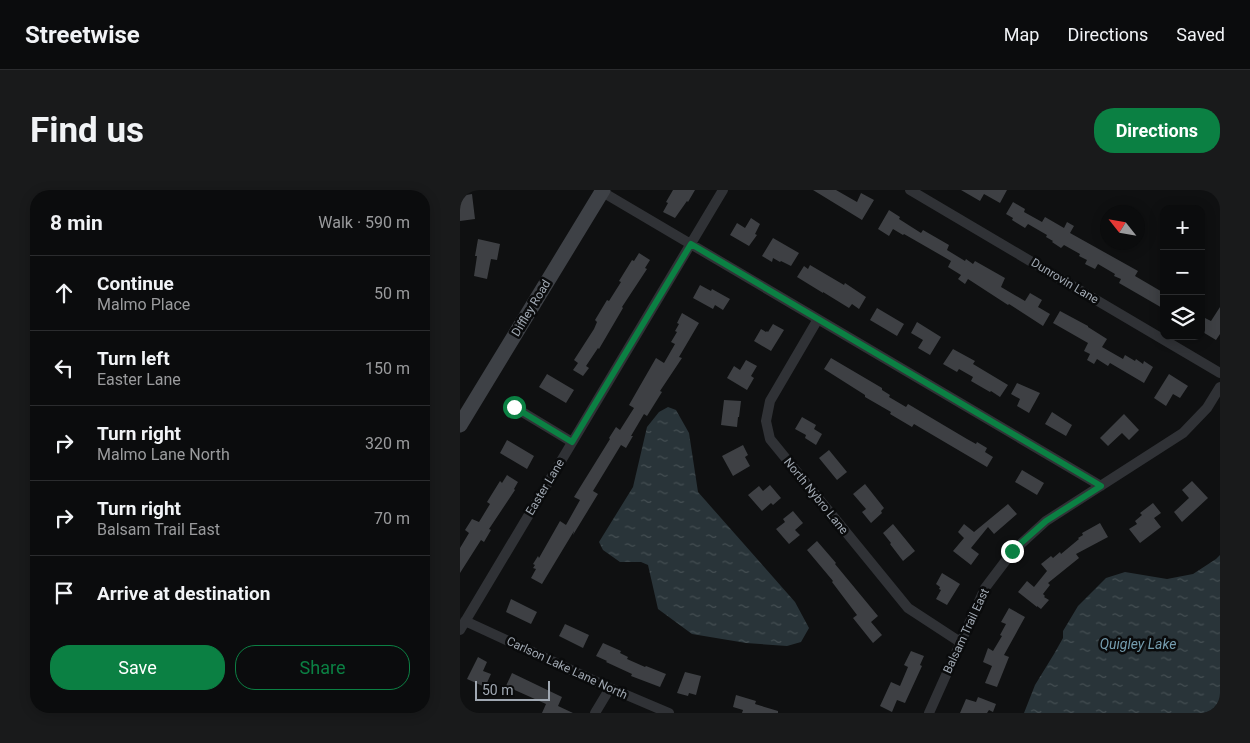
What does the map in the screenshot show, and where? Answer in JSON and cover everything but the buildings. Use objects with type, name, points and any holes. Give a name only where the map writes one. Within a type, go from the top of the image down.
[{"type":"main road","name":"Diffley Road","points":[[460,425],[601,191]]},
{"type":"street","name":"Easter Lane","points":[[463,625],[723,190]]},
{"type":"street","name":"Dunrovin Lane","points":[[910,190],[1220,373]]},
{"type":"street","points":[[601,191],[1101,486]]},
{"type":"street","name":"North Nybro Lane","points":[[818,319],[770,401],[766,421],[770,439],[908,608],[960,642]]},
{"type":"street","name":"Balsam Trail East","points":[[929,713],[985,588],[1012,551],[1046,521],[1183,433],[1207,408],[1220,387]]},
{"type":"street","points":[[514,407],[572,442]]},
{"type":"street","name":"Carlson Lake Lane North","points":[[463,625],[670,713]]},
{"type":"street","points":[[596,713],[610,688]]},
{"type":"water","points":[[668,407],[676,410],[689,433],[698,492],[795,602],[809,628],[801,642],[787,646],[746,643],[692,634],[658,609],[648,565],[641,562],[620,562],[603,550],[599,542],[633,487],[647,427],[659,412]]},
{"type":"water","name":"Quigley Lake","points":[[1220,555],[1220,713],[1024,713],[1035,685],[1063,638],[1063,631],[1078,606],[1106,578],[1125,572],[1167,579],[1193,574]]},
{"type":"route","points":[[514,407],[572,442],[691,244],[1101,486],[1046,521],[1012,551]]}]
